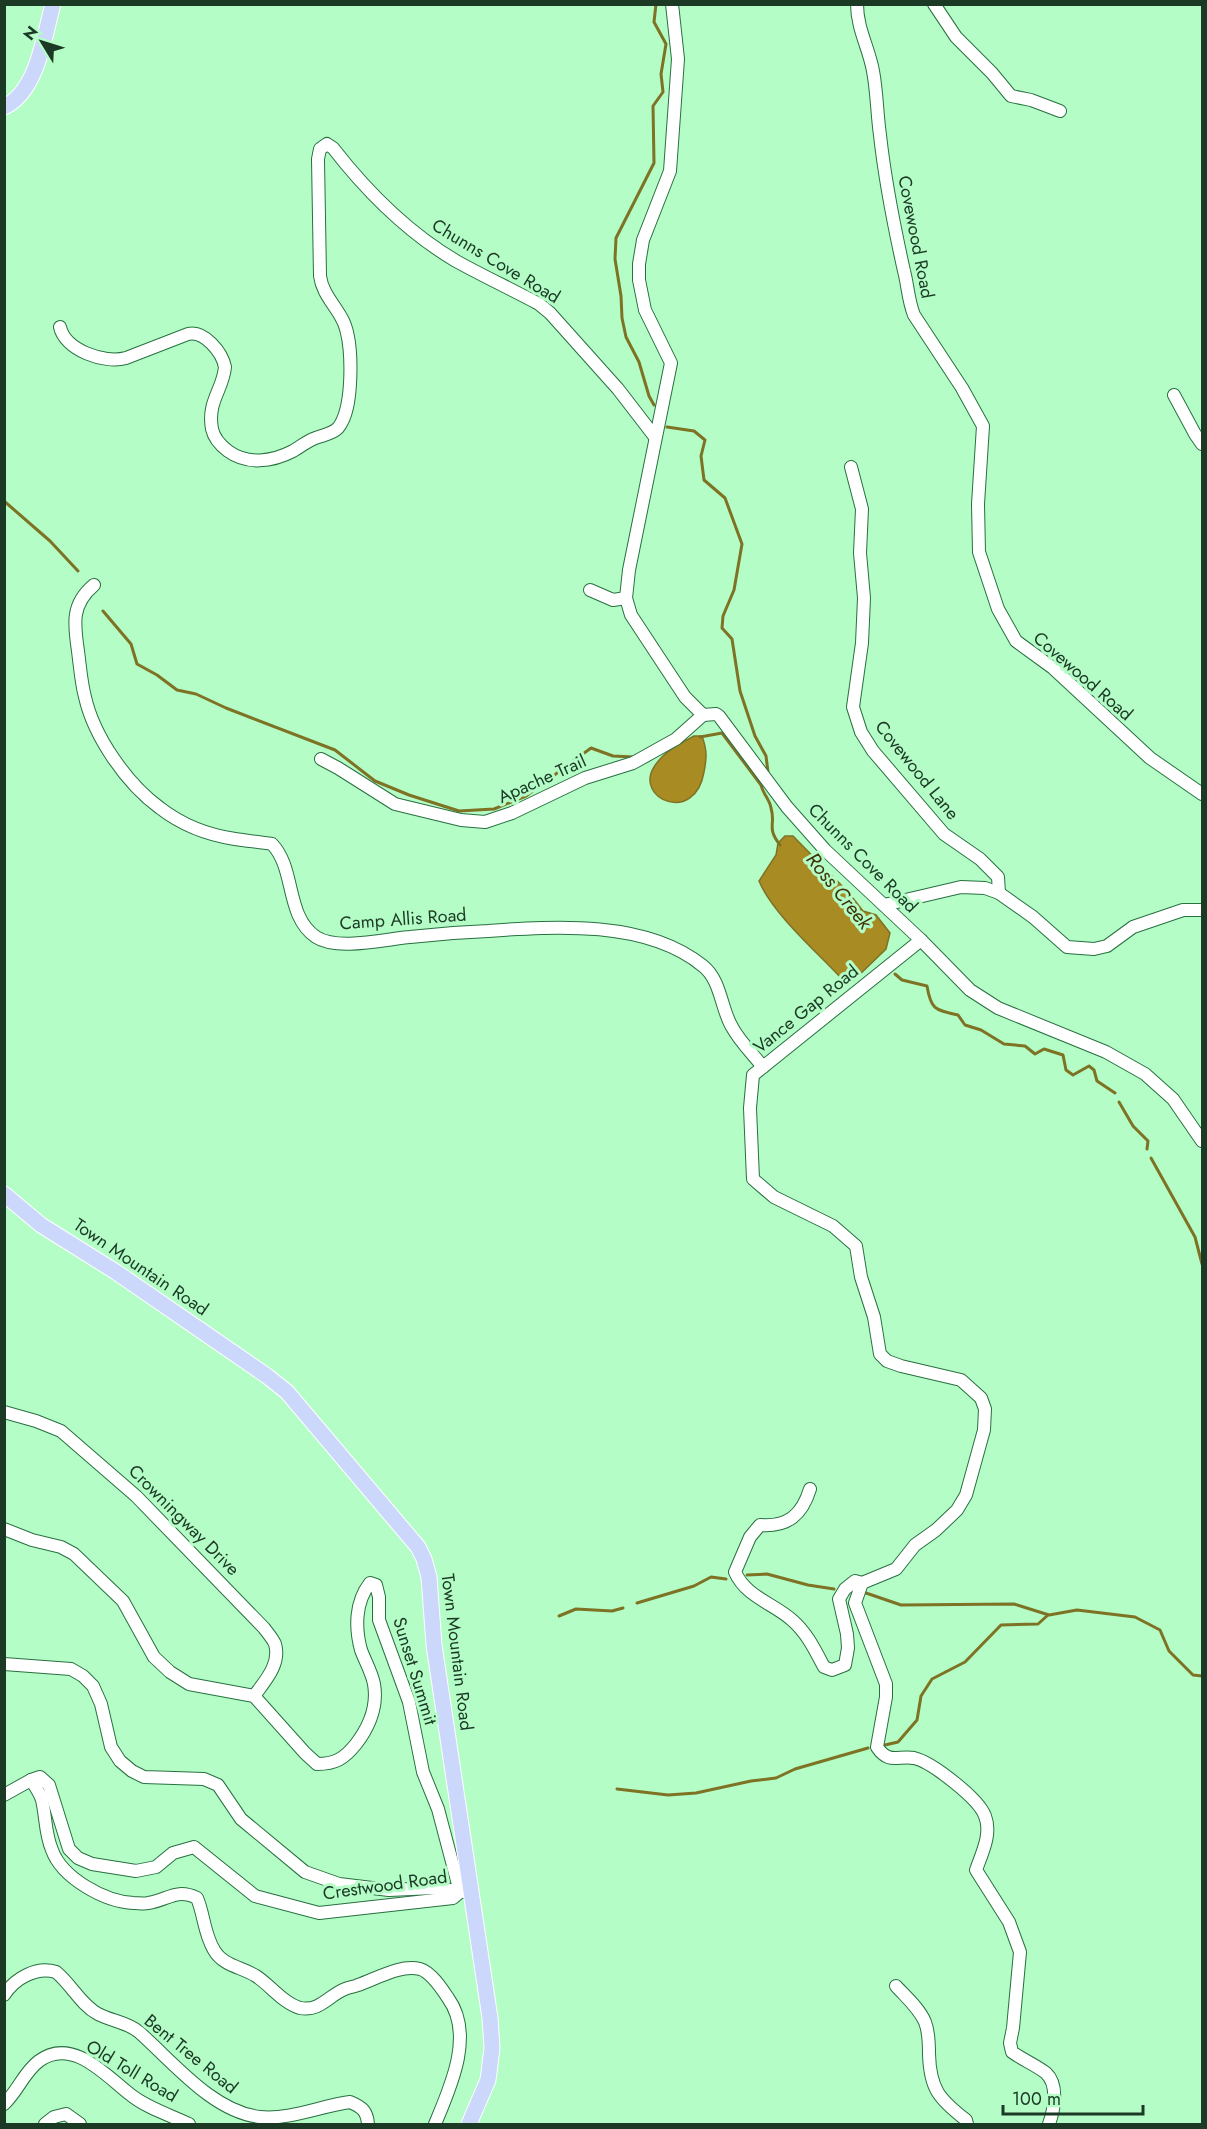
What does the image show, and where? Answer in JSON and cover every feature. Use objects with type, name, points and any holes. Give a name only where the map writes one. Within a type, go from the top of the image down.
[{"type":"main road","points":[[4,107],[21,96],[29,83],[53,4]]},
{"type":"main road","name":"Town Mountain Road","points":[[4,1194],[41,1225],[116,1272],[287,1392],[418,1547],[429,1577],[434,1645],[465,1892],[490,2018],[492,2048],[488,2080],[470,2124]]},
{"type":"street","points":[[590,590],[613,600],[626,598],[671,363],[645,310],[639,280],[639,264],[643,240],[670,171],[678,59],[672,4]]},
{"type":"street","name":"Covewood Road","points":[[857,4],[860,32],[873,69],[888,190],[909,302],[923,330],[962,388],[983,426],[978,504],[979,552],[998,609],[1016,641],[1053,668],[1150,758],[1203,794]]},
{"type":"street","points":[[934,4],[957,38],[1011,96],[1031,100],[1060,111]]},
{"type":"street","name":"Chunns Cove Road","points":[[60,327],[63,337],[79,350],[115,360],[126,358],[188,334],[195,333],[202,336],[220,354],[225,367],[213,401],[213,432],[225,448],[243,459],[261,460],[280,457],[312,439],[336,430],[346,410],[351,362],[342,319],[324,291],[320,276],[318,159],[320,149],[327,144],[333,148],[364,186],[418,236],[455,260],[529,298],[550,312],[618,389],[655,437]]},
{"type":"street","points":[[1174,395],[1203,444]]},
{"type":"street","name":"Covewood Lane","points":[[851,467],[862,509],[860,553],[864,598],[862,643],[853,707],[861,732],[873,751],[944,834],[980,859],[998,877],[999,893]]},
{"type":"street","name":"Camp Allis Road","points":[[94,585],[83,594],[77,609],[75,630],[82,682],[91,716],[120,769],[136,788],[160,808],[188,825],[210,834],[272,844],[282,858],[300,920],[315,936],[325,941],[351,944],[424,935],[561,928],[616,932],[644,937],[671,947],[705,967],[712,976],[732,1027],[763,1067]]},
{"type":"street","name":"Chunns Cove Road","points":[[626,598],[638,628],[685,697],[703,715],[716,714],[719,716],[801,823],[825,850],[921,940],[970,990],[984,1000],[1025,1020],[1106,1052],[1145,1074],[1173,1099],[1203,1141]]},
{"type":"street","name":"Apache Trail","points":[[321,759],[395,804],[461,820],[484,822],[512,813],[585,778],[633,763],[676,739],[703,715]]},
{"type":"street","points":[[884,905],[961,887],[985,888],[999,893],[1033,917],[1067,947],[1094,949],[1107,946],[1133,927],[1183,910],[1203,910]]},
{"type":"street","name":"Vance Gap Road","points":[[862,1582],[896,1569],[915,1545],[936,1530],[957,1510],[969,1486],[984,1430],[985,1409],[981,1398],[961,1380],[901,1366],[888,1361],[880,1354],[874,1317],[861,1277],[856,1246],[833,1226],[774,1197],[753,1179],[750,1108],[753,1075],[921,940]]},
{"type":"street","name":"Crowningway Drive","points":[[4,1412],[61,1431],[136,1496],[264,1628],[275,1644],[275,1659],[272,1672],[254,1696]]},
{"type":"street","points":[[810,1488],[805,1504],[792,1520],[760,1525],[750,1537],[735,1572],[739,1582],[765,1603],[791,1619],[806,1635],[824,1667],[832,1670],[845,1665],[848,1648],[839,1599],[845,1589],[855,1581],[862,1582],[855,1603],[886,1684],[886,1697],[877,1747],[886,1756],[897,1760],[914,1758],[951,1779],[968,1794],[986,1817],[987,1840],[976,1870],[1009,1922],[1020,1952],[1010,2043],[1012,2052],[1048,2075],[1053,2087],[1054,2101],[1049,2124]]},
{"type":"street","points":[[4,1529],[32,1540],[61,1546],[74,1554],[123,1601],[154,1657],[170,1672],[189,1684],[254,1696]]},
{"type":"street","name":"Sunset Summit","points":[[254,1696],[317,1764],[332,1764],[346,1756],[370,1724],[374,1705],[374,1685],[361,1648],[358,1629],[360,1599],[370,1584],[376,1585],[379,1597],[379,1620],[409,1702],[423,1772],[438,1809],[465,1892]]},
{"type":"street","points":[[4,1664],[71,1669],[82,1676],[93,1686],[101,1704],[111,1747],[120,1761],[144,1777],[204,1779],[218,1785],[241,1819],[305,1872],[339,1884],[388,1890],[434,1888],[465,1892]]},
{"type":"street","name":"Crestwood Road","points":[[31,1780],[40,1777],[48,1785],[69,1849],[78,1858],[92,1864],[136,1871],[156,1867],[173,1853],[194,1847],[255,1896],[319,1913],[453,1898],[465,1892]]},
{"type":"street","points":[[4,1795],[31,1780],[42,1798],[47,1835],[52,1852],[70,1875],[99,1893],[128,1903],[148,1904],[186,1893],[197,1898],[214,1951],[227,1963],[255,1975],[272,1990],[300,2008],[315,2008],[345,1989],[404,1969],[421,1969],[434,1980],[450,2000],[457,2014],[459,2055],[449,2091],[435,2124]]},
{"type":"street","name":"Bent Tree Road","points":[[4,1995],[9,1987],[26,1975],[48,1969],[56,1972],[97,2013],[137,2030],[219,2103],[240,2113],[278,2118],[350,2102],[361,2106],[368,2115],[368,2124]]},
{"type":"street","points":[[896,1986],[916,2008],[924,2021],[928,2035],[931,2080],[941,2098],[966,2120],[967,2124]]},
{"type":"street","name":"Old Toll Road","points":[[4,2104],[14,2095],[27,2073],[37,2062],[54,2054],[66,2054],[82,2058],[118,2083],[132,2096],[189,2124]]},
{"type":"street","points":[[45,2124],[54,2117],[66,2114],[80,2124]]},
{"type":"water","points":[[694,736],[702,736],[706,754],[704,772],[698,788],[690,798],[679,802],[659,797],[652,789],[650,779],[654,767],[677,745]]},
{"type":"water","points":[[785,836],[793,836],[849,893],[863,911],[876,915],[890,933],[886,949],[853,981],[841,978],[796,932],[774,906],[759,881],[776,855],[778,843]]},
{"type":"waterway","points":[[654,405],[639,362],[626,337],[615,259],[616,238],[654,163],[653,106],[663,92],[661,74],[666,44],[654,22],[656,4]]},
{"type":"waterway","points":[[667,427],[694,431],[705,440],[701,456],[704,480],[725,498],[742,544],[734,590],[723,616],[722,628],[732,639],[740,691],[755,736],[766,756],[768,772]]},
{"type":"waterway","points":[[4,501],[50,541],[78,571]]},
{"type":"waterway","points":[[103,611],[131,644],[137,664],[177,690],[196,694],[335,750],[375,781],[459,811],[494,809],[526,796],[591,748],[613,756],[634,757]]},
{"type":"waterway","points":[[700,737],[722,733],[761,785],[770,805],[773,834],[780,845]]},
{"type":"waterway","name":"Ross Creek","points":[[895,974],[902,980],[927,986],[930,1000],[935,1008],[958,1015],[965,1025],[981,1030],[1004,1044],[1025,1046],[1035,1054],[1044,1049],[1063,1055],[1066,1070],[1073,1075],[1089,1066],[1094,1070],[1097,1081],[1115,1093]]},
{"type":"waterway","name":"Ross Creek","points":[[1119,1102],[1133,1126],[1148,1141],[1147,1149]]},
{"type":"waterway","name":"Ross Creek","points":[[1151,1158],[1195,1237],[1202,1264]]},
{"type":"waterway","points":[[747,1575],[767,1574],[834,1589]]},
{"type":"waterway","points":[[637,1603],[694,1586],[711,1577],[726,1579]]},
{"type":"waterway","points":[[866,1593],[901,1605],[1014,1604],[1049,1615],[1077,1610],[1135,1617],[1160,1630],[1169,1651],[1193,1675],[1202,1676]]},
{"type":"waterway","points":[[559,1616],[576,1609],[612,1611],[623,1608]]},
{"type":"waterway","points":[[885,1745],[898,1742],[917,1720],[921,1696],[932,1679],[965,1662],[1001,1625],[1038,1624],[1048,1615]]},
{"type":"waterway","points":[[617,1789],[668,1795],[696,1793],[776,1778],[795,1769],[868,1748]]}]
